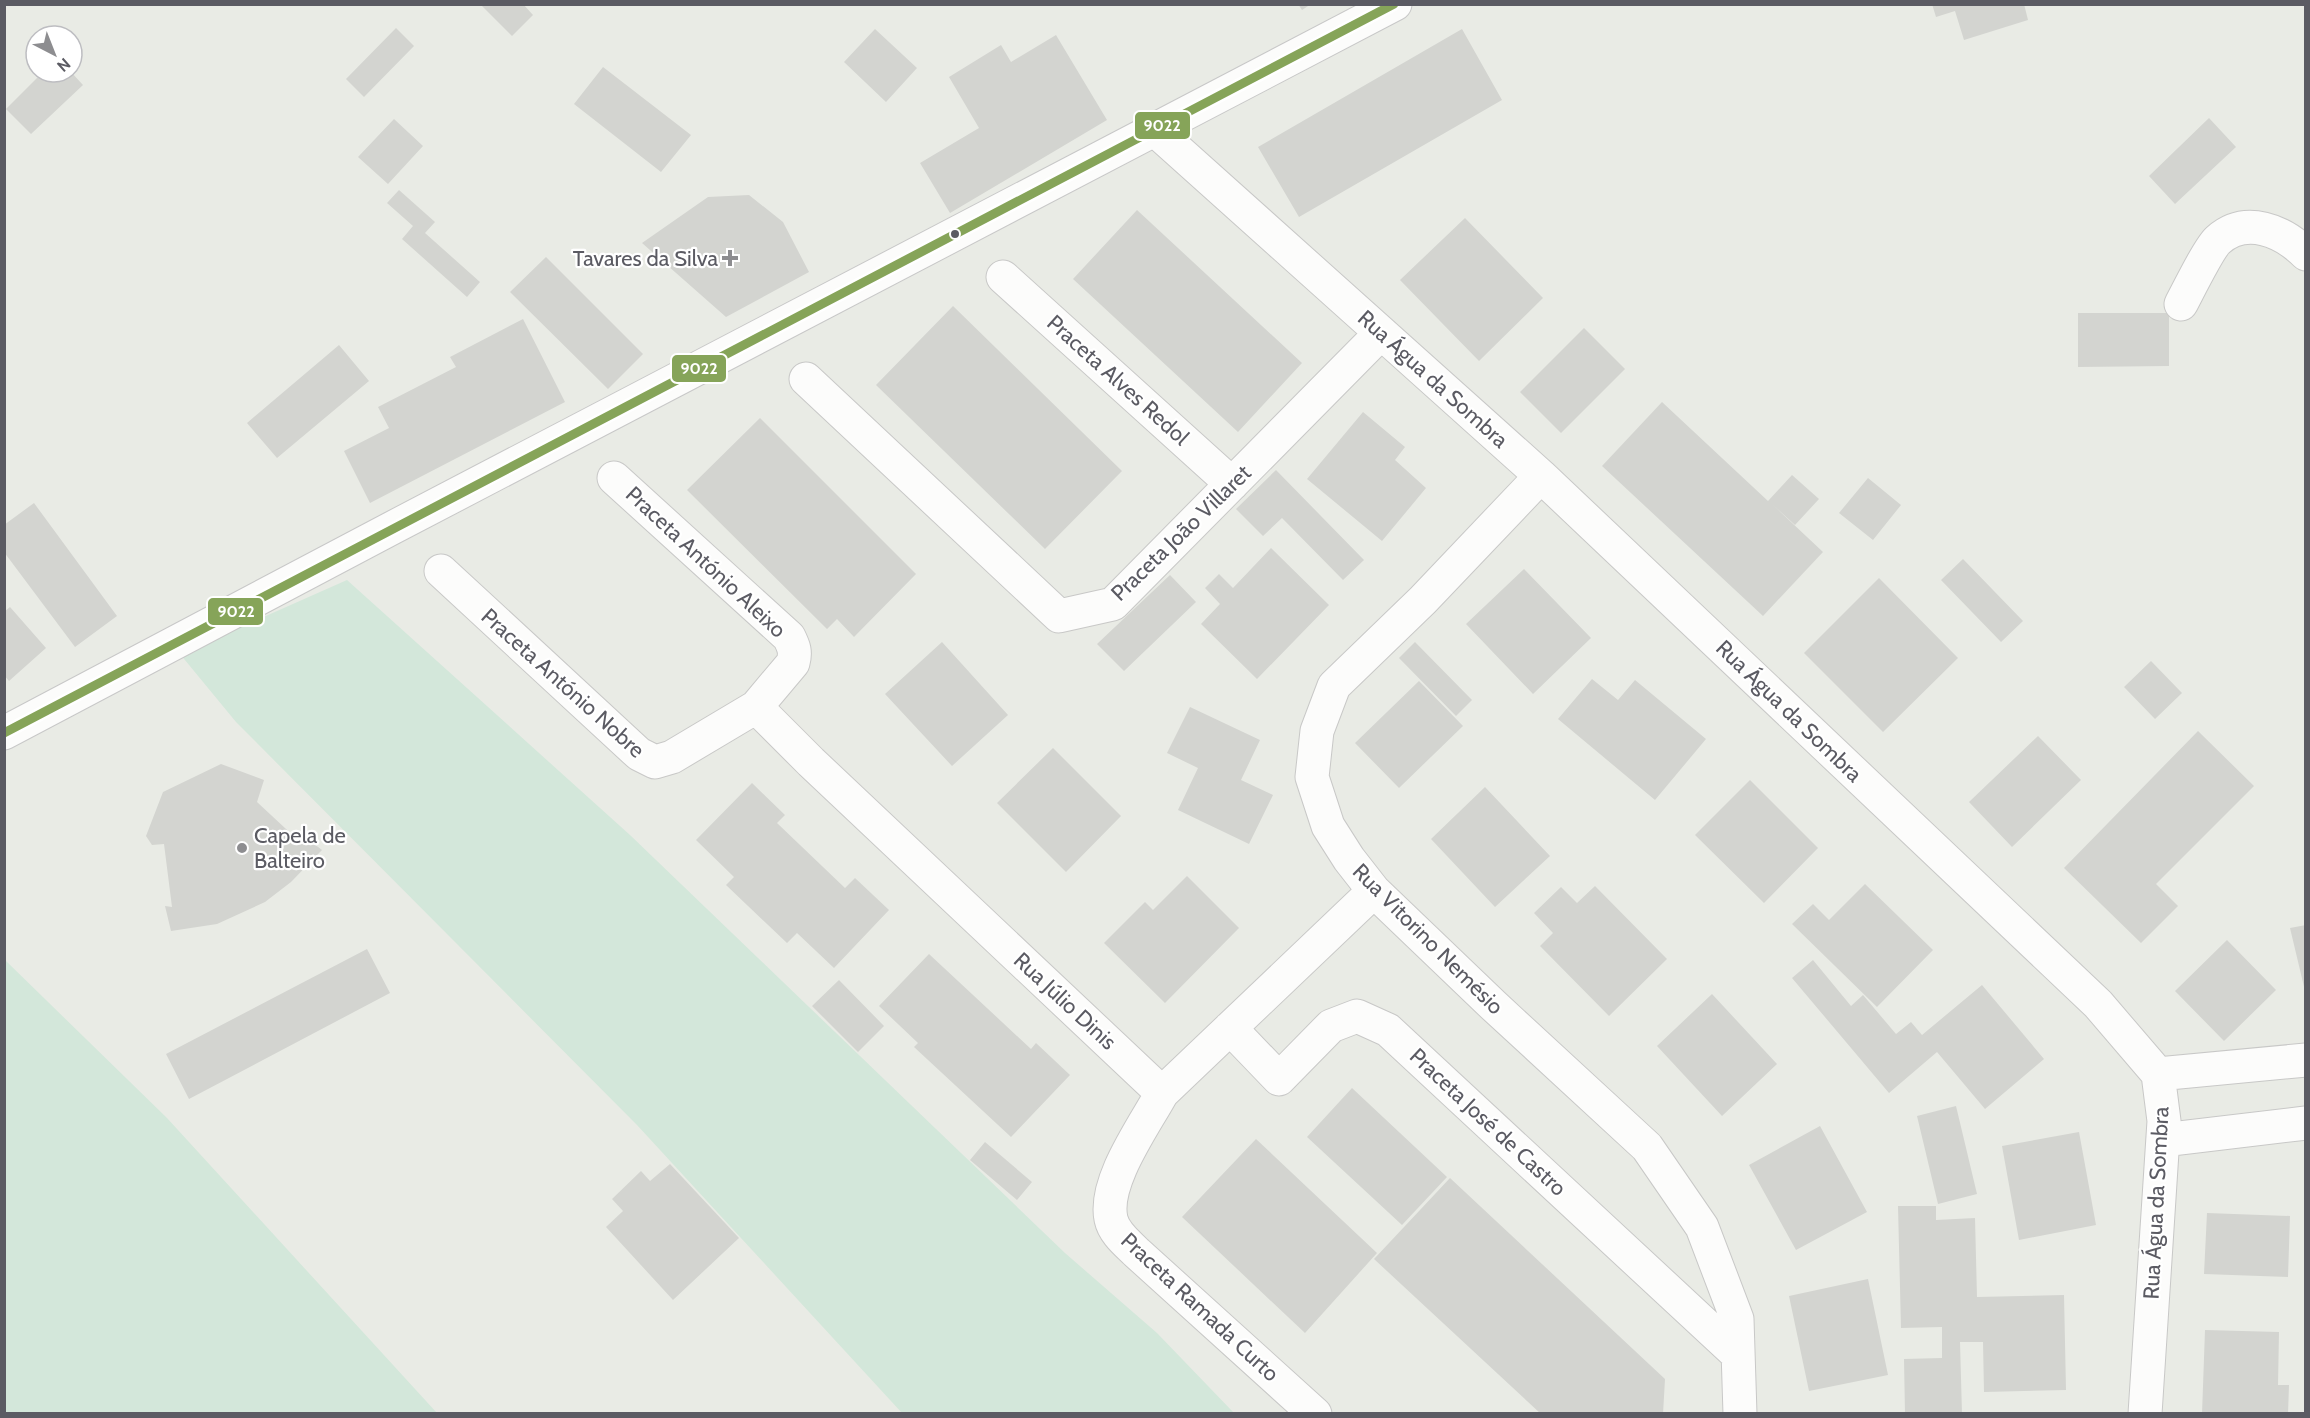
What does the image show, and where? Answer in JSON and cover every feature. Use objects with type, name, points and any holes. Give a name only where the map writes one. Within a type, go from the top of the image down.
[{"type":"street","points":[[4,733],[1395,4]]},
{"type":"street","name":"Rua Água da Sombra","points":[[1155,130],[1541,476],[2098,1004],[2158,1074],[2164,1121],[2145,1413]]},
{"type":"street","points":[[2181,304],[2217,240],[2237,229],[2258,227],[2280,234],[2306,254]]},
{"type":"street","name":"Praceta Alves Redol","points":[[1003,277],[1233,484]]},
{"type":"street","name":"Praceta João Villaret","points":[[806,379],[1059,616],[1113,604],[1381,333]]},
{"type":"street","name":"Rua Vitorino Nemésio","points":[[1541,476],[1423,600],[1334,686],[1317,731],[1312,777],[1328,826],[1349,859],[1374,891],[1647,1147],[1702,1227],[1737,1319],[1740,1413]]},
{"type":"street","name":"Praceta António Aleixo","points":[[614,478],[789,637],[794,647],[793,663],[756,707]]},
{"type":"street","name":"Praceta António Nobre","points":[[441,571],[647,759],[655,762],[664,761],[756,707]]},
{"type":"street","name":"Rua Júlio Dinis","points":[[756,707],[811,762],[1162,1093]]},
{"type":"street","points":[[1162,1093],[1374,891]]},
{"type":"street","name":"Praceta José de Castro","points":[[1230,1028],[1279,1079],[1331,1026],[1357,1016],[1388,1030],[1738,1355]]},
{"type":"street","points":[[2158,1074],[2306,1060]]},
{"type":"street","name":"Praceta Ramada Curto","points":[[1162,1093],[1115,1179],[1110,1200],[1112,1221],[1122,1238],[1136,1252],[1315,1413]]},
{"type":"street","points":[[2163,1140],[2306,1123]]},
{"type":"green space","points":[[347,580],[630,835],[1065,1253],[1157,1333],[1234,1413],[902,1413],[637,1125],[236,722],[180,654]]},
{"type":"green space","points":[[5,960],[167,1118],[437,1413],[5,1413]]},
{"type":"building","points":[[480,4],[523,4],[533,15],[512,36]]},
{"type":"building","points":[[1298,4],[1311,4],[1302,10]]},
{"type":"building","points":[[1932,4],[2024,4],[2028,20],[1964,40],[1955,11],[1936,17]]},
{"type":"building","points":[[396,28],[414,46],[364,97],[346,79]]},
{"type":"building","points":[[875,29],[917,68],[886,102],[844,62]]},
{"type":"building","points":[[1462,29],[1502,100],[1299,217],[1258,147]]},
{"type":"building","points":[[1056,35],[1107,120],[950,213],[920,163],[979,128],[949,77],[1001,45],[1011,62]]},
{"type":"building","points":[[603,67],[691,135],[661,172],[574,104]]},
{"type":"building","points":[[31,84],[83,85],[31,134],[6,109]]},
{"type":"building","points":[[2209,118],[2236,147],[2175,204],[2149,176]]},
{"type":"building","points":[[394,119],[423,146],[388,184],[358,157]]},
{"type":"building","points":[[399,190],[435,222],[425,233],[480,282],[467,297],[402,239],[413,226],[387,203]]},
{"type":"building","name":"Tavares da Silva","points":[[749,195],[783,222],[809,272],[726,317],[642,243],[708,197]]},
{"type":"building","points":[[1137,210],[1302,363],[1238,432],[1073,279]]},
{"type":"building","points":[[1465,218],[1543,298],[1479,361],[1400,280]]},
{"type":"building","points":[[546,257],[643,354],[608,389],[510,292]]},
{"type":"building","points":[[953,306],[1122,471],[1045,549],[876,385]]},
{"type":"building","points":[[2078,313],[2169,313],[2169,366],[2078,367]]},
{"type":"building","points":[[523,319],[565,402],[370,503],[344,451],[389,428],[378,407],[456,367],[450,357]]},
{"type":"building","points":[[1584,328],[1625,369],[1561,433],[1520,392]]},
{"type":"building","points":[[339,345],[369,381],[277,458],[247,423]]},
{"type":"building","points":[[1662,402],[1768,501],[1792,475],[1819,499],[1795,525],[1772,504],[1823,552],[1763,616],[1602,466]]},
{"type":"building","points":[[1363,412],[1405,447],[1395,460],[1426,488],[1382,541],[1307,479]]},
{"type":"building","points":[[760,418],[916,574],[854,637],[837,619],[827,629],[687,490]]},
{"type":"building","points":[[1276,470],[1364,560],[1343,580],[1282,518],[1263,536],[1236,509]]},
{"type":"building","points":[[1868,478],[1901,505],[1873,540],[1839,513]]},
{"type":"building","points":[[34,503],[117,616],[75,647],[4,552],[4,525]]},
{"type":"building","points":[[1271,548],[1329,605],[1257,679],[1201,624],[1220,604],[1205,588],[1219,574],[1233,588]]},
{"type":"building","points":[[1963,559],[2023,621],[2001,642],[1941,580]]},
{"type":"building","points":[[1524,569],[1591,638],[1533,694],[1466,624]]},
{"type":"building","points":[[1170,575],[1196,602],[1124,671],[1097,644]]},
{"type":"building","points":[[1879,578],[1958,658],[1883,732],[1804,653]]},
{"type":"building","points":[[10,607],[46,648],[9,681],[4,675],[4,612]]},
{"type":"building","points":[[942,642],[1008,715],[952,766],[885,694]]},
{"type":"building","points":[[1415,642],[1472,700],[1456,716],[1399,658]]},
{"type":"building","points":[[2151,661],[2182,693],[2155,719],[2124,687]]},
{"type":"building","points":[[1592,679],[1618,700],[1635,680],[1706,739],[1655,800],[1558,719]]},
{"type":"building","points":[[1419,681],[1463,726],[1399,788],[1355,743]]},
{"type":"building","points":[[1190,707],[1260,740],[1241,780],[1273,795],[1249,844],[1178,810],[1198,768],[1167,753]]},
{"type":"building","points":[[2198,731],[2254,786],[2156,884],[2178,906],[2141,943],[2064,868]]},
{"type":"building","points":[[2038,736],[2081,780],[2012,847],[1969,802]]},
{"type":"building","points":[[1053,748],[1121,816],[1066,872],[997,803]]},
{"type":"building","name":"Capela de Balteiro","points":[[221,764],[264,780],[257,802],[300,842],[305,837],[322,850],[291,882],[265,902],[217,924],[171,931],[165,906],[172,907],[164,844],[152,845],[146,836],[163,792]]},
{"type":"building","points":[[1750,780],[1818,848],[1764,903],[1695,835]]},
{"type":"building","points":[[752,783],[785,815],[777,823],[845,888],[855,878],[889,910],[834,968],[797,933],[787,943],[726,885],[734,877],[696,840]]},
{"type":"building","points":[[1485,787],[1550,856],[1495,907],[1431,839]]},
{"type":"building","points":[[1187,876],[1239,928],[1165,1003],[1104,943],[1145,902],[1153,910]]},
{"type":"building","points":[[1865,884],[1933,950],[1877,1007],[1792,924],[1813,904],[1829,920]]},
{"type":"building","points":[[1595,886],[1667,959],[1609,1016],[1540,946],[1553,933],[1534,913],[1561,887],[1577,903]]},
{"type":"building","points":[[2306,925],[2306,991],[2305,991],[2290,928]]},
{"type":"building","points":[[2227,940],[2276,990],[2224,1041],[2175,991]]},
{"type":"building","points":[[367,949],[390,993],[189,1099],[166,1054]]},
{"type":"building","points":[[929,954],[1031,1049],[1036,1043],[1070,1075],[1011,1137],[914,1047],[918,1043],[879,1006]]},
{"type":"building","points":[[1813,960],[1851,1006],[1863,995],[1896,1034],[1911,1022],[1922,1035],[1982,985],[2044,1059],[1985,1109],[1937,1052],[1889,1093],[1792,978]]},
{"type":"building","points":[[839,980],[884,1026],[858,1052],[812,1006]]},
{"type":"building","points":[[1712,994],[1777,1064],[1722,1116],[1657,1046]]},
{"type":"building","points":[[1352,1088],[1447,1177],[1402,1225],[1307,1137]]},
{"type":"building","points":[[1956,1106],[1977,1194],[1938,1204],[1917,1116]]},
{"type":"building","points":[[1820,1126],[1867,1212],[1796,1250],[1749,1165]]},
{"type":"building","points":[[2079,1132],[2096,1225],[2019,1240],[2002,1146]]},
{"type":"building","points":[[1256,1139],[1377,1253],[1305,1333],[1182,1217]]},
{"type":"building","points":[[985,1142],[1032,1182],[1017,1200],[970,1160]]},
{"type":"building","points":[[670,1164],[739,1238],[673,1300],[606,1227],[623,1211],[612,1199],[641,1171],[650,1181]]},
{"type":"building","points":[[1450,1178],[1665,1379],[1663,1414],[1541,1414],[1374,1259]]},
{"type":"building","points":[[1898,1206],[1936,1206],[1936,1220],[1975,1218],[1977,1297],[2064,1295],[2066,1390],[1984,1392],[1983,1342],[1960,1342],[1962,1414],[1905,1414],[1904,1359],[1942,1358],[1942,1327],[1901,1328]]},
{"type":"building","points":[[2207,1213],[2290,1216],[2288,1277],[2204,1274]]},
{"type":"building","points":[[1868,1279],[1888,1375],[1809,1391],[1789,1296]]},
{"type":"building","points":[[2205,1330],[2279,1332],[2278,1385],[2289,1385],[2288,1414],[2202,1414]]},
{"type":"transit line","name":"9022","points":[[4,733],[1394,4]]},
{"type":"place","name":"Tavares da Silva","points":[[730,258]]},
{"type":"place","name":"Capela de Balteiro","points":[[242,848]]}]
